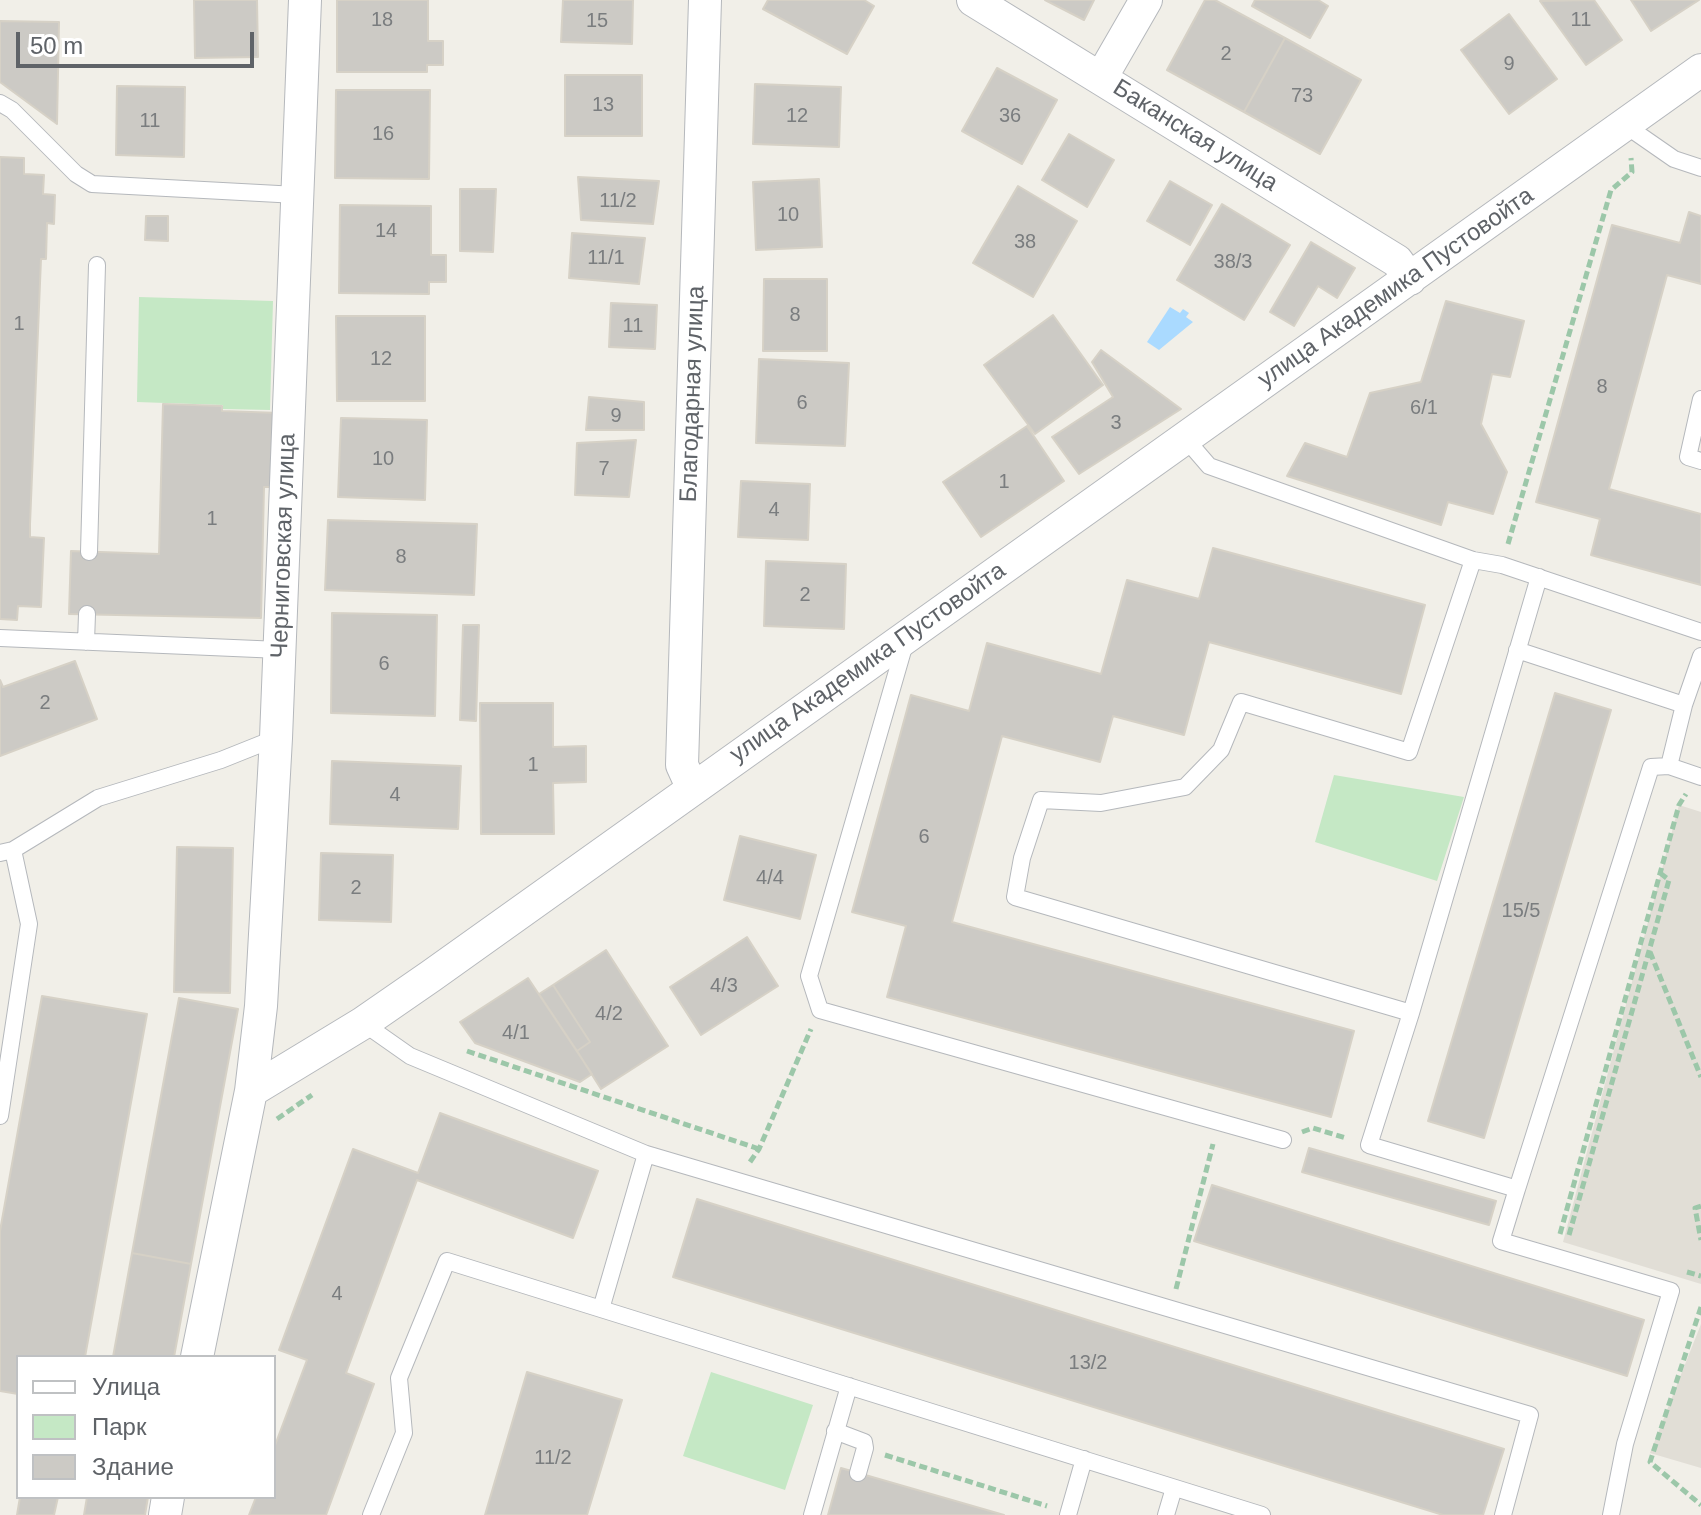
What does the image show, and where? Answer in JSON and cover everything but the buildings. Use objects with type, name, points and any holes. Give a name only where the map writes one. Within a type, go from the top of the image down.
[{"type":"street","name":"Черниговская улица","points":[[251,1091],[261,1006],[276,738],[305,0]]},
{"type":"street","name":"Благодарная улица","points":[[692,787],[682,765],[705,0]]},
{"type":"street","name":"Баканская улица","points":[[973,0],[1397,261],[1410,279]]},
{"type":"street","points":[[1101,78],[1146,0]]},
{"type":"street","name":"улица Академика Пустовойта","points":[[251,1091],[363,1023],[1410,279],[1631,145],[1701,70]]},
{"type":"street","points":[[197,1355],[251,1091]]},
{"type":"lane","points":[[0,103],[12,110],[76,174],[92,184],[297,195]]},
{"type":"lane","points":[[1631,145],[1701,168]]},
{"type":"lane","points":[[89,552],[97,265]]},
{"type":"lane","points":[[1701,399],[1688,457],[1701,461]]},
{"type":"lane","points":[[1184,437],[1209,466],[1473,560],[1502,565],[1701,632]]},
{"type":"lane","points":[[1411,1013],[1015,897],[1022,858],[1041,800],[1101,803],[1185,787],[1221,750],[1241,702],[1409,752],[1473,560]]},
{"type":"lane","points":[[1517,1189],[1369,1145],[1539,577]]},
{"type":"lane","points":[[86,642],[87,614]]},
{"type":"lane","points":[[0,638],[280,650]]},
{"type":"lane","points":[[907,638],[809,976],[820,1010],[1283,1140]]},
{"type":"lane","points":[[1517,650],[1684,705]]},
{"type":"lane","points":[[1669,766],[1684,705],[1701,656]]},
{"type":"lane","points":[[0,1116],[29,924],[6,852],[98,798],[221,760],[276,738]]},
{"type":"lane","points":[[1611,1515],[1625,1444],[1671,1291],[1501,1241],[1651,767],[1669,766],[1701,777]]},
{"type":"lane","points":[[363,1023],[410,1056],[646,1154],[1530,1415],[1503,1515]]},
{"type":"lane","points":[[601,1309],[646,1154]]},
{"type":"lane","points":[[371,1515],[404,1433],[399,1378],[447,1261],[1262,1515]]},
{"type":"lane","points":[[812,1515],[849,1386]]},
{"type":"lane","points":[[835,1431],[864,1442],[858,1473]]},
{"type":"lane","points":[[1062,1512],[1084,1459]]},
{"type":"lane","points":[[1166,1515],[1174,1488]]},
{"type":"path","points":[[1502,565],[1611,190],[1632,172],[1631,145]]},
{"type":"path","points":[[1494,538],[1509,541]]},
{"type":"path","points":[[1557,1245],[1681,800],[1701,777]]},
{"type":"path","points":[[1569,1235],[1669,880],[1660,873]]},
{"type":"path","points":[[1650,951],[1701,1077]]},
{"type":"path","points":[[737,1181],[759,1149],[820,1010]]},
{"type":"path","points":[[462,1049],[759,1149]]},
{"type":"path","points":[[274,1121],[324,1086]]},
{"type":"path","points":[[1171,1310],[1221,1123]]},
{"type":"path","points":[[1283,1140],[1313,1128],[1369,1145]]},
{"type":"path","points":[[1701,1206],[1695,1208],[1701,1240]]},
{"type":"path","points":[[1701,1307],[1650,1462],[1701,1505]]},
{"type":"path","points":[[865,1448],[1062,1512]]},
{"type":"shaded area","points":[[1679,805],[1701,812],[1701,1284],[1563,1242]]},
{"type":"shaded area","points":[[1701,1324],[1701,1468],[1650,1453]]},
{"type":"green space","points":[[139,297],[273,301],[270,410],[137,402]]},
{"type":"green space","points":[[1334,775],[1464,797],[1437,881],[1315,842]]},
{"type":"green space","points":[[711,1372],[813,1405],[785,1490],[683,1456]]},
{"type":"water","points":[[1170,307],[1180,313],[1183,309],[1189,313],[1186,317],[1193,322],[1159,350],[1147,342]]}]
